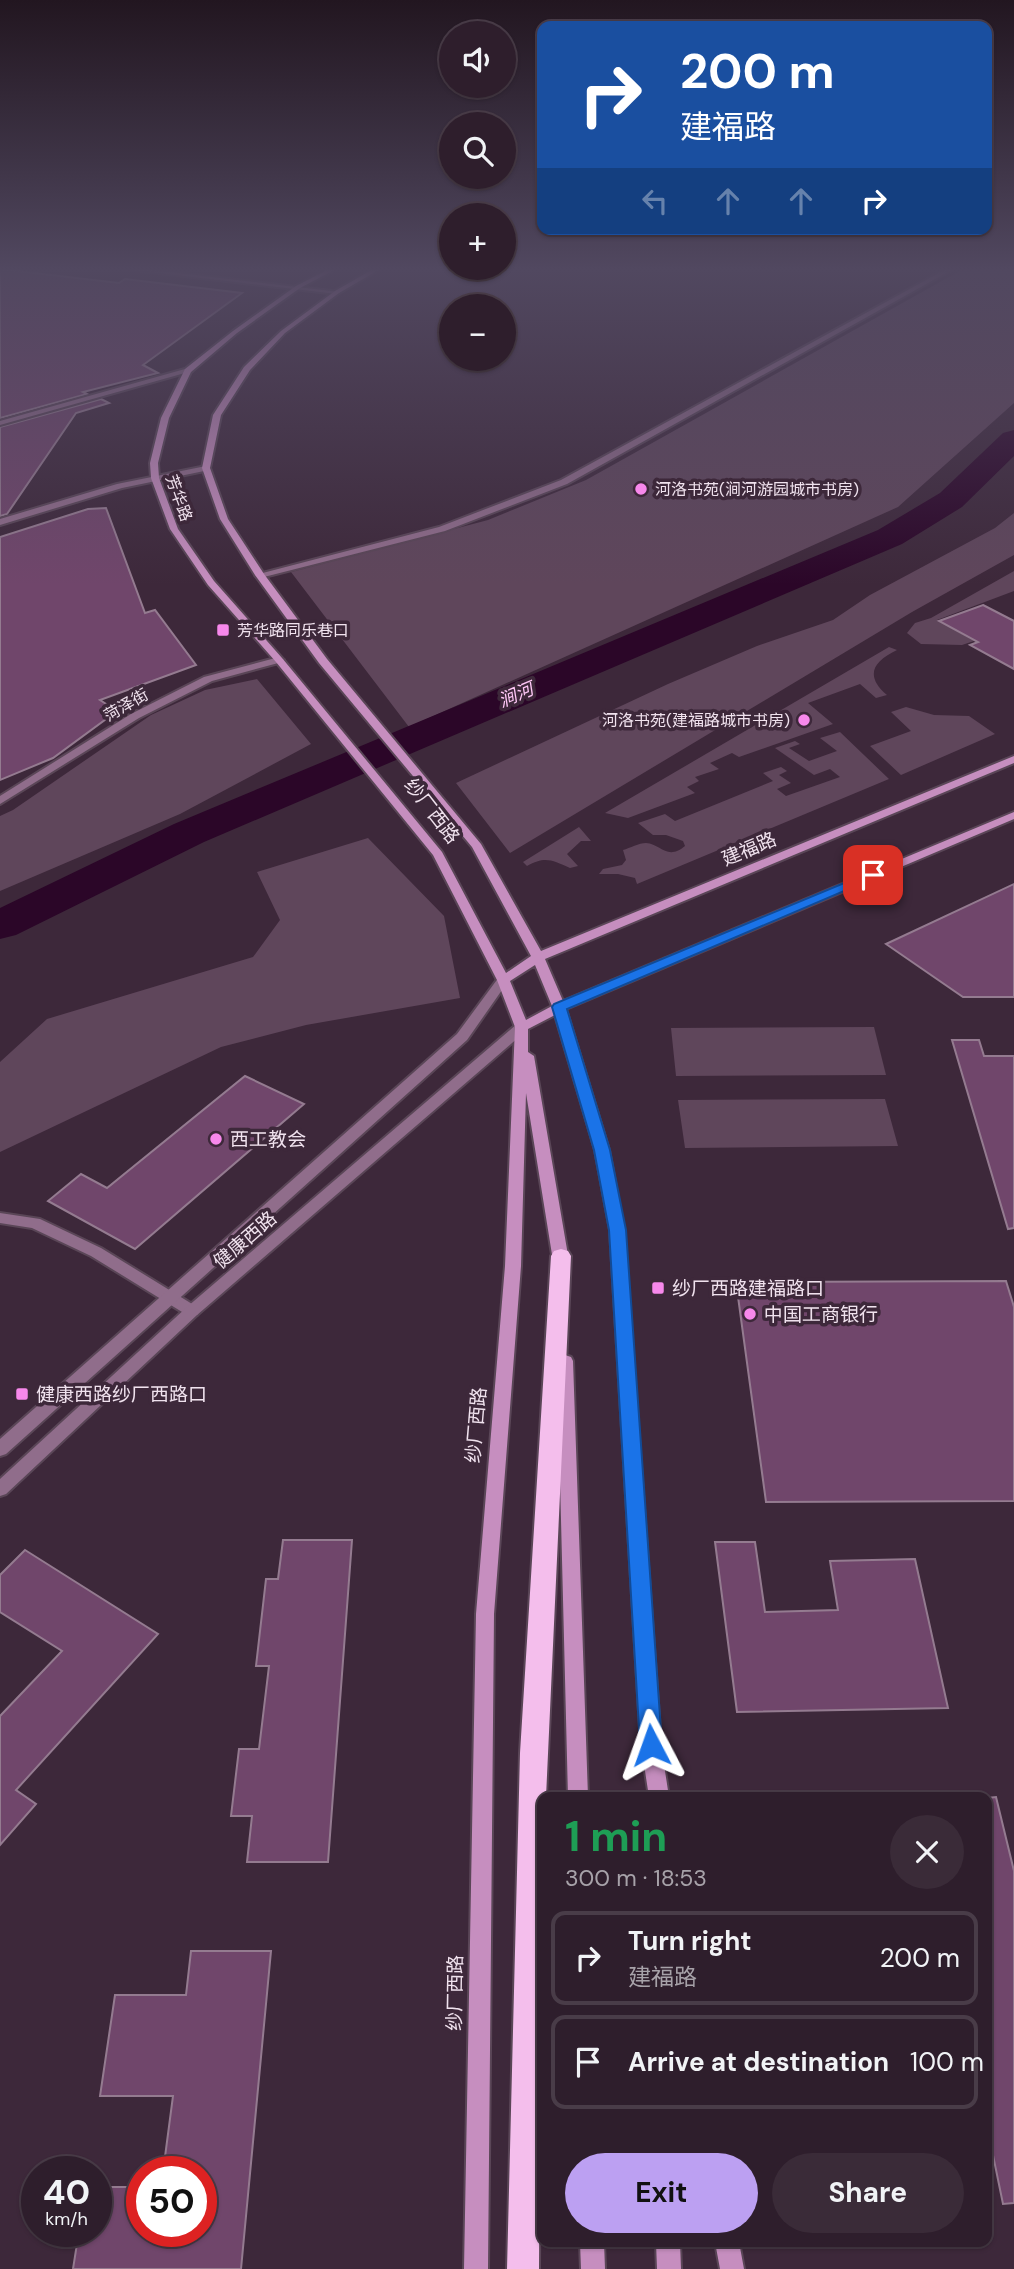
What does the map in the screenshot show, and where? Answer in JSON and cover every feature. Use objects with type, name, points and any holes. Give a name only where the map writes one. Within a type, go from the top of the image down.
[{"type":"highway","points":[[523,2269],[533,1753],[561,1256]]},
{"type":"main road","name":"芳华路","points":[[187,374],[165,418],[155,463],[155,478],[174,529],[181,540],[211,583],[282,665]]},
{"type":"main road","name":"芳华路","points":[[244,374],[217,415],[206,468],[224,519],[260,575],[323,661]]},
{"type":"main road","name":"纱厂西路","points":[[323,661],[477,846],[538,957],[559,1007],[602,1150],[617,1230],[651,1745],[658,1792]]},
{"type":"main road","name":"纱厂西路","points":[[282,665],[438,854],[503,980],[522,1027],[513,1266],[485,1614],[476,2269]]},
{"type":"main road","name":"建福路","points":[[503,980],[538,957],[1014,760]]},
{"type":"main road","points":[[578,1792],[561,1256],[522,1027],[559,1007],[1014,816]]},
{"type":"main road","points":[[651,1745],[653,1792]]},
{"type":"main road","points":[[592,2247],[593,2269]]},
{"type":"main road","points":[[668,2247],[669,2269]]},
{"type":"main road","points":[[728,2247],[732,2269]]},
{"type":"street","points":[[0,423],[178,374]]},
{"type":"street","points":[[260,575],[442,529],[565,482],[761,374]]},
{"type":"street","points":[[0,522],[155,478],[206,468]]},
{"type":"street","name":"菏泽街","points":[[0,802],[135,716],[208,679],[282,665]]},
{"type":"street","name":"健康西路","points":[[0,1449],[461,1037],[503,980]]},
{"type":"street","name":"健康西路","points":[[0,1489],[192,1311],[522,1027]]},
{"type":"street","points":[[0,1218],[35,1223],[96,1252],[192,1311]]},
{"type":"shaded area","points":[[776,374],[1014,374],[1014,403],[898,507],[409,727],[291,572],[488,520],[586,480]]},
{"type":"shaded area","points":[[1014,513],[1014,555],[912,612],[510,853],[456,783],[668,684],[757,646],[833,620],[870,595],[995,528]]},
{"type":"shaded area","points":[[1014,571],[1014,591],[937,620],[974,641],[962,645],[921,644],[907,633],[915,623],[931,618]]},
{"type":"shaded area","points":[[889,647],[897,650],[882,659],[874,670],[876,682],[887,695],[876,698],[860,684],[808,703],[833,724],[739,757],[732,753],[710,763],[719,769],[695,777],[699,781],[687,787],[695,793],[628,818],[605,813]]},
{"type":"shaded area","points":[[257,679],[311,744],[180,814],[0,891],[0,816],[13,810],[151,715],[205,690]]},
{"type":"shaded area","points":[[906,707],[934,715],[969,716],[995,734],[901,775],[870,746],[911,731],[891,712]]},
{"type":"shaded area","points":[[840,732],[889,779],[637,884],[635,878],[599,874],[603,869],[622,865],[626,860],[623,850],[637,845],[651,844],[669,852],[685,846],[683,841],[666,835],[653,835],[638,823],[665,814],[675,821],[773,781],[763,773],[781,767],[787,771],[779,775],[791,783],[777,789],[786,796],[840,777],[830,769],[814,775],[775,748],[795,741],[800,744],[789,748],[809,761],[837,751],[820,738]]},
{"type":"shaded area","points":[[579,827],[591,841],[581,841],[567,854],[578,866],[570,868],[544,860],[527,866],[523,862]]},
{"type":"shaded area","points":[[368,838],[444,916],[460,998],[306,1025],[221,1047],[0,1152],[0,1062],[47,1019],[253,957],[280,920],[257,872]]},
{"type":"shaded area","points":[[874,1027],[886,1075],[676,1076],[671,1028]]},
{"type":"shaded area","points":[[885,1099],[898,1146],[685,1148],[678,1100]]},
{"type":"building","points":[[0,374],[155,374],[83,392],[87,394],[0,418]]},
{"type":"building","points":[[101,399],[109,403],[76,413],[7,514],[0,516],[0,427]]},
{"type":"building","points":[[106,508],[145,613],[155,610],[196,665],[100,700],[117,711],[53,758],[0,780],[0,537],[88,509]]},
{"type":"building","points":[[983,605],[1014,621],[1014,669],[970,645],[978,642],[939,621]]},
{"type":"building","points":[[1014,884],[1014,997],[963,997],[886,944]]},
{"type":"building","points":[[952,1040],[979,1040],[984,1056],[1014,1056],[1014,1228],[1008,1229]]},
{"type":"building","name":"西工教会","points":[[245,1076],[304,1104],[135,1249],[48,1201],[81,1174],[107,1188]]},
{"type":"building","points":[[1006,1281],[1014,1307],[1014,1501],[766,1502],[736,1282]]},
{"type":"building","points":[[283,1540],[352,1540],[328,1862],[247,1862],[252,1816],[231,1816],[239,1749],[259,1749],[269,1666],[256,1666],[266,1579],[278,1579]]},
{"type":"building","points":[[715,1542],[755,1542],[765,1612],[838,1610],[830,1561],[915,1559],[948,1708],[737,1712]]},
{"type":"building","points":[[25,1550],[158,1634],[16,1790],[36,1804],[0,1845],[0,1716],[62,1651],[0,1612],[0,1575]]},
{"type":"building","points":[[992,1797],[996,1797],[1014,1871],[1014,2203],[1003,2204],[992,2150]]},
{"type":"building","points":[[191,1951],[271,1951],[241,2269],[73,2269],[76,2247],[112,2247],[112,2187],[126,2187],[126,2247],[217,2247],[217,2156],[165,2156],[173,2096],[100,2096],[115,1995],[186,1995]]},
{"type":"waterway","name":"涧河","points":[[0,925],[189,833],[890,537],[951,500],[1014,439]]},
{"type":"place","name":"河洛书苑(涧河游园城市书房)","points":[[641,489]]},
{"type":"place","name":"芳华路同乐巷口","points":[[223,630]]},
{"type":"place","name":"河洛书苑(建福路城市书房)","points":[[804,720]]},
{"type":"place","name":"西工教会","points":[[216,1139]]},
{"type":"place","name":"纱厂西路建福路口","points":[[658,1288]]},
{"type":"place","name":"中国工商银行","points":[[750,1314]]},
{"type":"place","name":"健康西路纱厂西路口","points":[[22,1394]]},
{"type":"route","points":[[651,1745],[617,1230],[602,1150],[559,1007],[873,875]]}]
